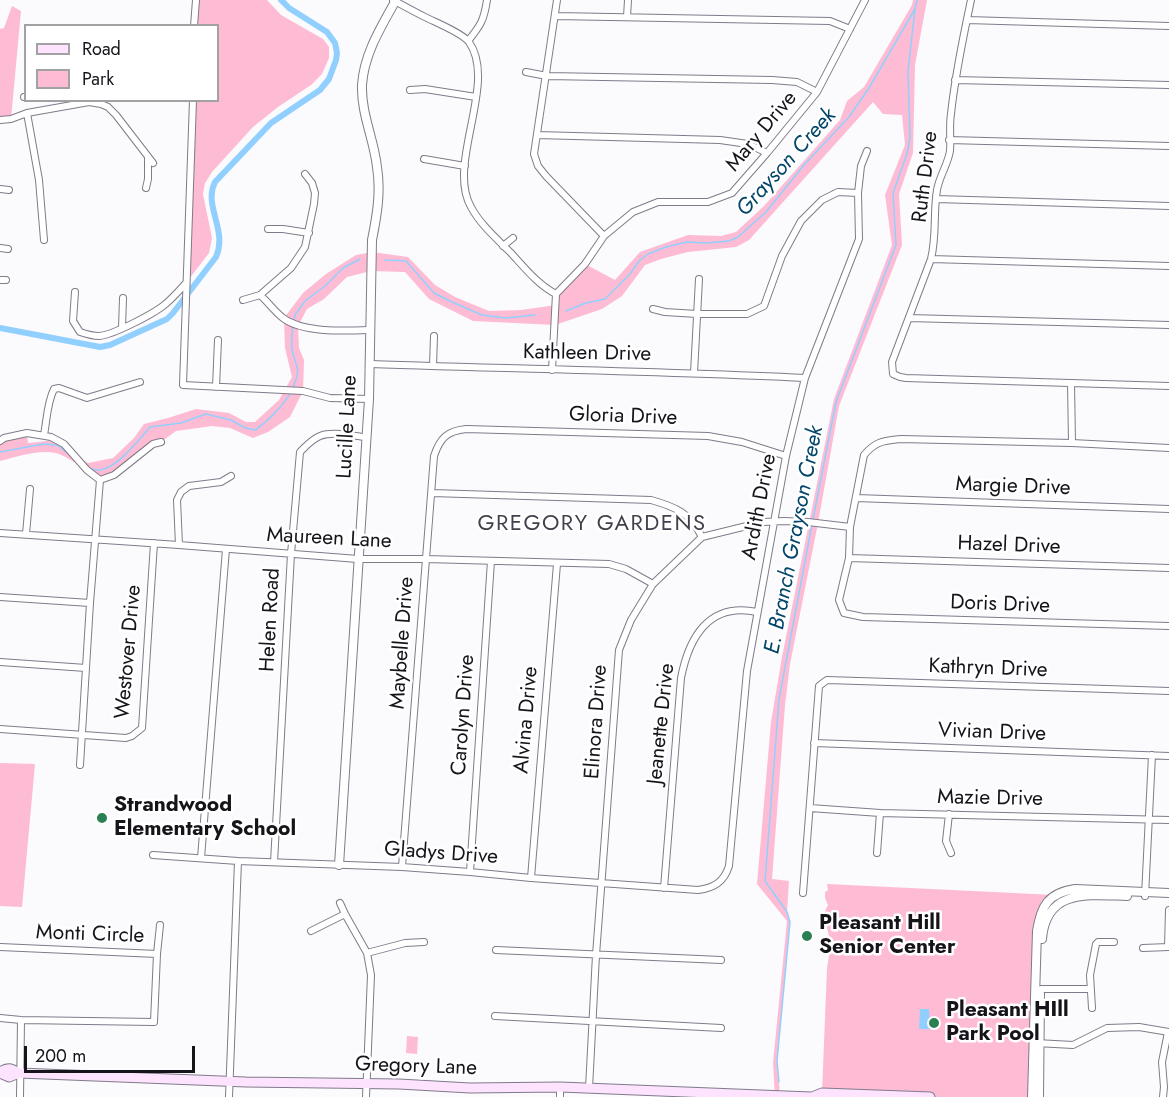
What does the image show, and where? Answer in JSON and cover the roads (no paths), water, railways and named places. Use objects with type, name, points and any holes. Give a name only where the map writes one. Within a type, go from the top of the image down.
[{"type":"main road","name":"Gregory Lane","points":[[0,1072],[7,1077],[20,1073],[229,1081],[366,1083],[560,1092],[589,1088],[655,1094],[811,1097],[822,1093],[930,1097]]},
{"type":"street","points":[[194,24],[196,0]]},
{"type":"street","points":[[395,0],[468,41],[476,60],[478,77],[465,166],[465,188],[470,206],[483,224],[547,290],[556,294],[552,370]]},
{"type":"street","name":"Lucille Lane","points":[[339,864],[369,399],[372,240],[380,191],[377,165],[364,112],[363,85],[366,61],[374,39],[395,0]]},
{"type":"street","points":[[468,41],[485,16],[488,0]]},
{"type":"street","points":[[557,0],[534,154],[538,166],[546,176],[604,236]]},
{"type":"street","points":[[627,17],[628,0]]},
{"type":"street","name":"Mary Drive","points":[[556,294],[585,264],[604,236],[633,212],[658,202],[708,202],[732,193],[817,92],[865,0]]},
{"type":"street","name":"Ruth Drive","points":[[971,0],[955,80],[950,118],[949,155],[937,187],[934,248],[892,362],[893,374],[906,378],[1071,383]]},
{"type":"street","points":[[555,16],[830,21],[849,29]]},
{"type":"street","points":[[967,20],[1169,26]]},
{"type":"street","points":[[526,72],[546,76],[772,80],[797,82],[817,92]]},
{"type":"street","points":[[955,80],[1169,86]]},
{"type":"street","points":[[410,90],[425,89],[476,97]]},
{"type":"street","points":[[0,120],[89,102],[101,104],[116,115],[153,163]]},
{"type":"street","points":[[193,102],[183,386],[303,391],[330,398],[369,399]]},
{"type":"street","points":[[27,113],[39,180],[44,240]]},
{"type":"street","points":[[537,135],[720,140],[748,144],[767,153]]},
{"type":"street","points":[[950,140],[1169,146]]},
{"type":"street","name":"Ardith Drive","points":[[723,879],[729,866],[747,670],[786,456],[805,378],[859,239],[858,193],[861,166],[867,151]]},
{"type":"street","points":[[146,188],[147,156]]},
{"type":"street","points":[[424,159],[465,166]]},
{"type":"street","points":[[243,300],[260,295],[280,278],[305,247],[315,192],[305,174]]},
{"type":"street","points":[[0,189],[9,190]]},
{"type":"street","points":[[653,309],[697,314],[747,314],[764,306],[782,256],[801,221],[822,200],[838,192],[858,193]]},
{"type":"street","points":[[936,199],[1169,206]]},
{"type":"street","points":[[268,229],[309,233]]},
{"type":"street","points":[[503,246],[513,238]]},
{"type":"street","points":[[0,248],[8,249]]},
{"type":"street","points":[[931,259],[1169,266]]},
{"type":"street","points":[[694,373],[699,279]]},
{"type":"street","points":[[75,292],[73,321],[80,333],[98,336],[122,328],[164,305],[186,286]]},
{"type":"street","points":[[260,295],[284,318],[298,326],[313,329],[370,330]]},
{"type":"street","points":[[122,328],[123,298]]},
{"type":"street","points":[[909,318],[1169,325]]},
{"type":"street","points":[[433,366],[434,336]]},
{"type":"street","points":[[216,387],[218,340]]},
{"type":"street","name":"Kathleen Drive","points":[[370,364],[805,378]]},
{"type":"street","points":[[44,435],[54,389],[59,388],[87,398],[140,382]]},
{"type":"street","points":[[1072,443],[1071,383],[1169,386]]},
{"type":"street","name":"Gloria Drive","points":[[456,430],[708,436],[742,442],[786,456]]},
{"type":"street","name":"Maybelle Drive","points":[[402,867],[434,456],[437,447],[449,433],[456,430]]},
{"type":"street","points":[[0,441],[27,433],[44,435],[64,444],[87,470],[100,480]]},
{"type":"street","name":"Helen Road","points":[[274,862],[291,554],[300,452],[319,436],[333,434],[366,437]]},
{"type":"street","points":[[849,558],[850,527],[864,455],[879,442],[901,439],[1169,448]]},
{"type":"street","points":[[100,480],[114,474],[153,444],[161,442]]},
{"type":"street","points":[[179,545],[177,500],[181,492],[189,486],[221,482],[231,476]]},
{"type":"street","points":[[80,765],[100,480]]},
{"type":"street","points":[[26,534],[30,489]]},
{"type":"street","points":[[432,493],[651,500],[666,504],[685,514],[696,525],[702,537]]},
{"type":"street","name":"Margie Drive","points":[[856,498],[1169,509]]},
{"type":"street","name":"Elinora Drive","points":[[589,1088],[596,955],[619,650],[631,620],[653,584],[702,537],[774,521],[850,527]]},
{"type":"street","name":"Maureen Lane","points":[[0,533],[358,559],[426,559],[616,566],[653,584]]},
{"type":"street","name":"Westover Drive","points":[[0,729],[126,738],[142,728],[154,543]]},
{"type":"street","points":[[201,858],[226,549]]},
{"type":"street","name":"Hazel Drive","points":[[849,558],[1169,568]]},
{"type":"street","name":"Doris Drive","points":[[849,558],[839,600],[844,613],[863,617],[1169,626]]},
{"type":"street","name":"Carolyn Drive","points":[[470,872],[491,561]]},
{"type":"street","name":"Alvina Drive","points":[[531,878],[557,564]]},
{"type":"street","points":[[0,597],[90,603]]},
{"type":"street","name":"Jeanette Drive","points":[[663,888],[684,661],[697,633],[710,620],[735,610],[757,612]]},
{"type":"street","points":[[0,662],[86,668]]},
{"type":"street","name":"Kathryn Drive","points":[[814,743],[819,686],[827,680],[1169,692]]},
{"type":"street","points":[[803,893],[814,743]]},
{"type":"street","name":"Vivian Drive","points":[[814,743],[1169,756]]},
{"type":"street","points":[[1145,893],[1152,755]]},
{"type":"street","name":"Mazie Drive","points":[[810,808],[880,813],[1169,820]]},
{"type":"street","points":[[877,853],[880,813]]},
{"type":"street","points":[[949,814],[946,841],[951,853]]},
{"type":"street","name":"Gladys Drive","points":[[153,855],[238,861],[402,867],[698,890],[708,889],[723,879]]},
{"type":"street","points":[[229,1097],[238,861]]},
{"type":"street","points":[[1039,1097],[1036,1043],[1037,931],[1048,900],[1061,892],[1075,889],[1145,893],[1169,898]]},
{"type":"street","points":[[1042,920],[1061,903],[1085,894],[1169,892]]},
{"type":"street","points":[[1055,895],[1061,903]]},
{"type":"street","points":[[340,903],[367,952],[371,975],[366,1097]]},
{"type":"street","points":[[1143,948],[1168,947],[1169,910]]},
{"type":"street","points":[[311,931],[345,914]]},
{"type":"street","points":[[1032,1097],[1041,989],[1042,920]]},
{"type":"street","points":[[157,954],[160,925]]},
{"type":"street","points":[[367,952],[405,943],[424,942]]},
{"type":"street","points":[[1092,1008],[1090,975],[1096,944],[1114,942]]},
{"type":"street","name":"Monti Circle","points":[[0,947],[157,954],[154,1022],[0,1018]]},
{"type":"street","points":[[496,950],[721,960]]},
{"type":"street","points":[[1041,989],[1090,989]]},
{"type":"street","points":[[495,1016],[722,1028]]},
{"type":"street","points":[[20,1097],[21,1020]]},
{"type":"street","points":[[1036,1043],[1073,1045],[1107,1028],[1139,1027],[1168,1032],[1162,1062],[1163,1097]]},
{"type":"water","points":[[920,1009],[929,1009],[930,1029],[919,1029]]},
{"type":"waterway","points":[[0,328],[100,347],[110,345],[167,319],[173,313],[216,257],[219,237],[212,200],[215,182],[271,123],[320,90],[329,79],[336,60],[335,43],[327,32],[289,8],[281,0]]},
{"type":"waterway","name":"Grayson Creek","points":[[566,311],[605,299],[648,254],[687,242],[729,241],[738,237],[766,212],[804,165],[849,117],[869,88],[915,9],[917,0]]},
{"type":"waterway","name":"E. Branch Grayson Creek","points":[[813,519],[836,402],[896,245],[893,193],[907,154],[910,137],[908,71],[915,9]]},
{"type":"waterway","name":"Grayson Creek","points":[[294,320],[305,301],[343,268],[360,259]]},
{"type":"waterway","name":"Grayson Creek","points":[[385,260],[406,261],[434,293],[482,315],[506,318],[535,315]]},
{"type":"waterway","name":"Grayson Creek","points":[[293,325],[292,350],[298,371],[293,387]]},
{"type":"waterway","name":"Grayson Creek","points":[[90,469],[100,470],[113,464],[127,453],[150,427],[181,423],[206,414],[231,420],[245,428],[255,430],[265,423],[291,391]]},
{"type":"waterway","name":"Grayson Creek","points":[[0,452],[43,444],[57,445],[70,455]]},
{"type":"waterway","name":"E. Branch Grayson Creek","points":[[779,1082],[777,1061],[790,922],[787,912],[765,881],[779,699],[812,524]]},
{"type":"place","name":"Strandwood Elementary School","points":[[102,818]]},
{"type":"place","name":"Pleasant Hill Senior Center","points":[[807,936]]},
{"type":"place","name":"Pleasant HIll Park Pool","points":[[934,1023]]},
{"type":"district","name":"GREGORY GARDENS","points":[[592,525]]}]
